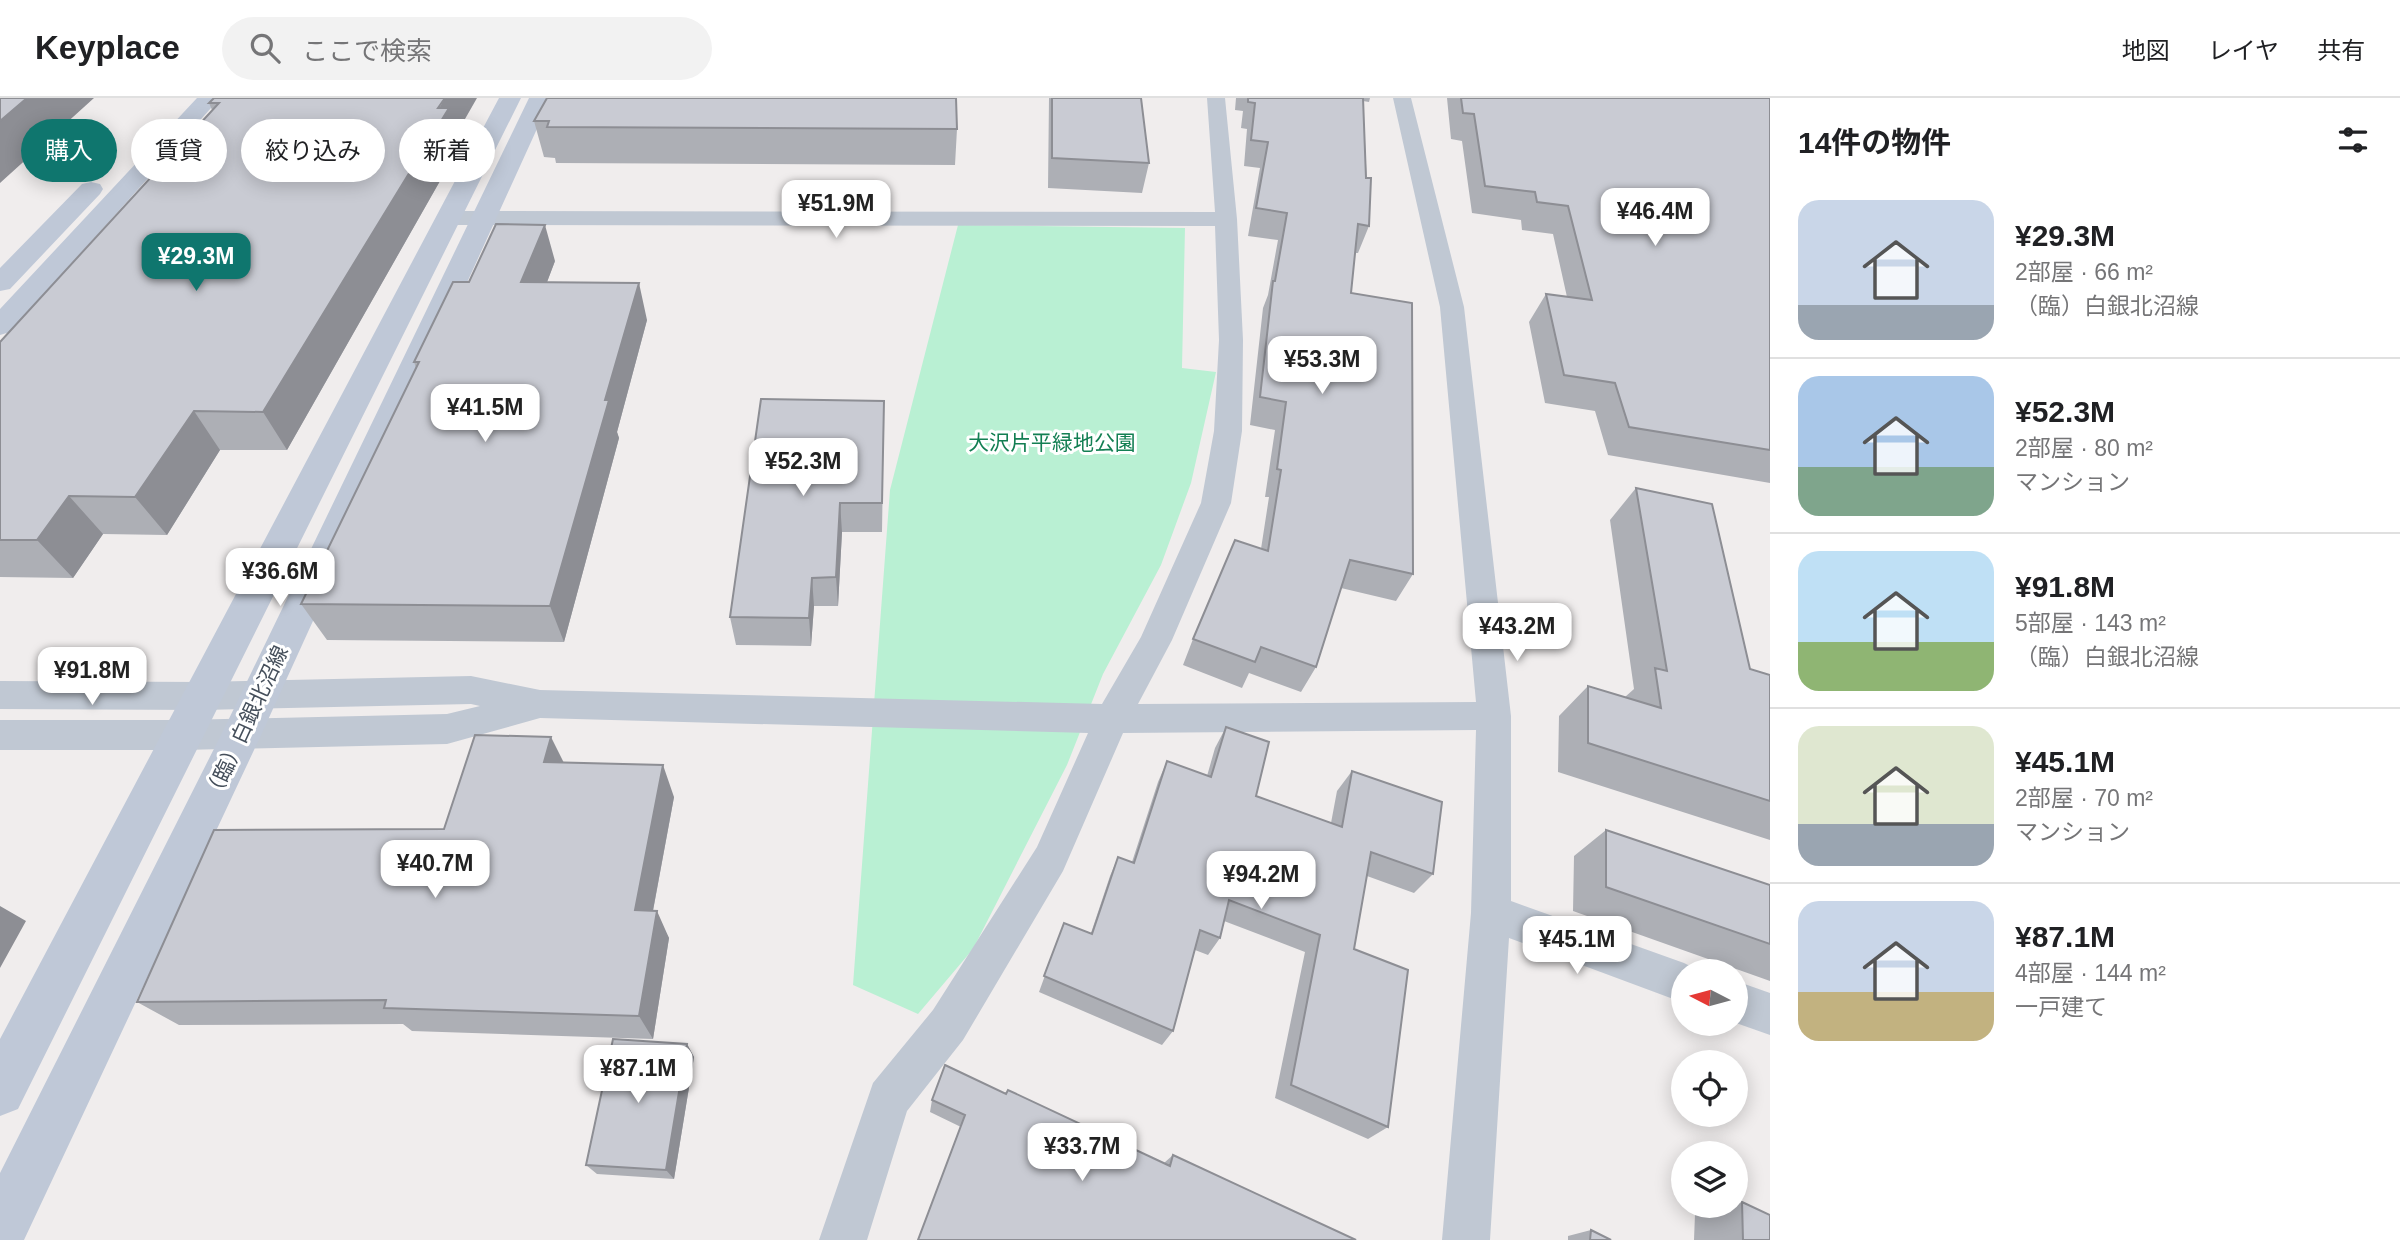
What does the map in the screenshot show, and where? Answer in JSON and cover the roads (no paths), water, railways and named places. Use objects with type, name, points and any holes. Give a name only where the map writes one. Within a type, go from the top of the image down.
[{"type":"street","points":[[160,119],[180,98]]},
{"type":"street","points":[[0,326],[209,98]]},
{"type":"street","name":"（臨）白銀北沼線","points":[[0,1231],[242,733],[465,218],[510,98]]},
{"type":"street","name":"（臨）白銀北沼線","points":[[0,1091],[202,696],[465,218],[540,98]]},
{"type":"street","points":[[842,1240],[889,1099],[948,1025],[1050,859],[1112,719],[1156,640],[1216,503],[1228,431],[1231,340],[1226,219],[1216,98]]},
{"type":"street","points":[[1402,98],[1452,307],[1494,716],[1491,913],[1466,1240]]},
{"type":"street","points":[[0,283],[98,182]]},
{"type":"street","points":[[465,218],[1226,219]]},
{"type":"street","points":[[0,695],[202,696],[471,690],[540,704],[1112,719],[1494,716]]},
{"type":"street","points":[[0,735],[183,735],[447,729],[540,704]]},
{"type":"street","points":[[1491,913],[1671,978]]},
{"type":"street","points":[[1748,1006],[1770,1014]]},
{"type":"park label","name":"大沢片平緑地公園","points":[[1052,442]]}]
